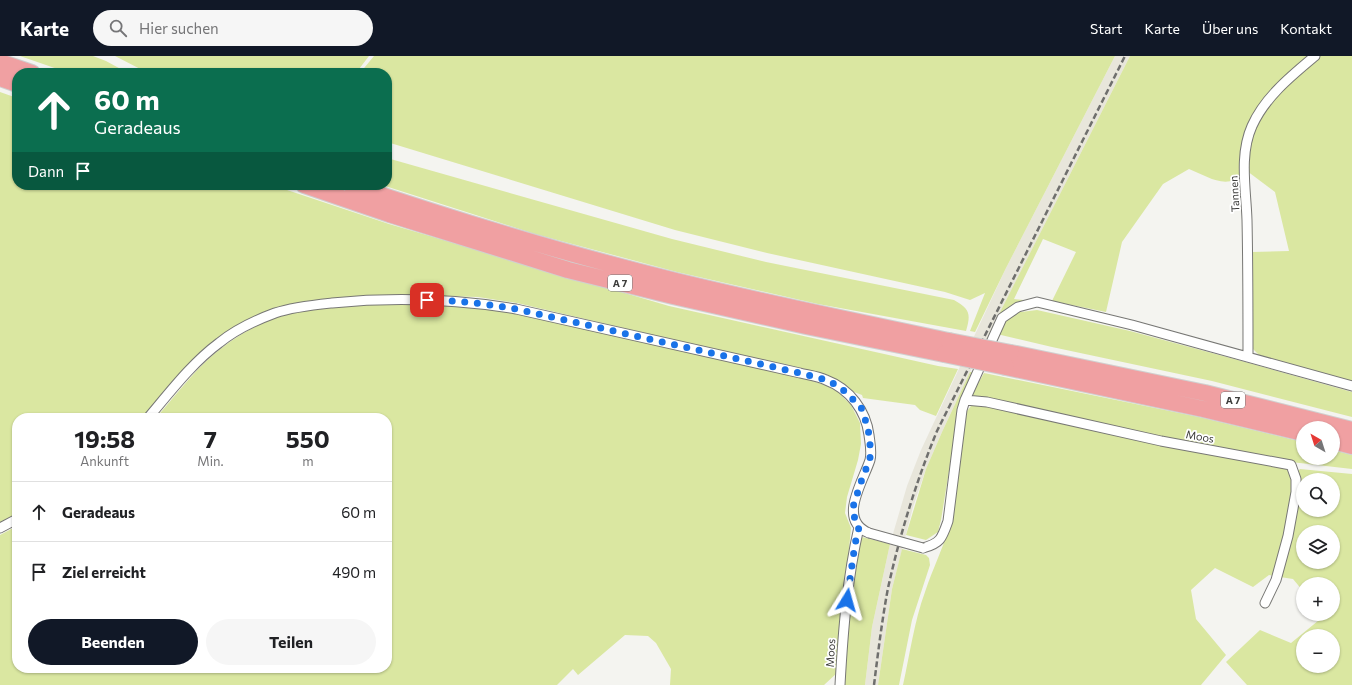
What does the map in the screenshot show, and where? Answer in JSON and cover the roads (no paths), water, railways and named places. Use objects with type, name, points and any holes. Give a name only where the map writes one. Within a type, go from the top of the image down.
[{"type":"highway","points":[[0,62],[17,68]]},
{"type":"highway","points":[[0,78],[12,82]]},
{"type":"highway","name":"A 7","points":[[319,190],[389,214],[568,270],[673,296],[769,318],[1205,393],[1352,430]]},
{"type":"highway","name":"A 7","points":[[366,190],[566,252],[639,272],[806,311],[946,348]]},
{"type":"highway","name":"A 7","points":[[1008,360],[1296,431]]},
{"type":"highway","points":[[1340,443],[1352,446]]},
{"type":"street","name":"Tannen","points":[[1248,357],[1247,219],[1244,166],[1247,145],[1252,127],[1261,109],[1291,77],[1315,56]]},
{"type":"street","points":[[152,413],[185,375],[219,343],[246,326],[276,313],[310,306],[352,302],[442,300],[487,304],[516,309],[746,360],[827,380],[841,388],[861,407],[868,428],[870,459],[853,507],[853,514],[859,527],[869,532],[923,548],[933,545],[942,539],[948,521],[962,410],[965,400],[1002,318],[1018,306],[1038,302],[1132,325],[1352,386]]},
{"type":"street","name":"Moos","points":[[965,400],[987,402],[1161,441],[1291,465],[1296,479],[1296,492],[1288,536],[1276,580],[1266,603]]},
{"type":"street","points":[[0,528],[12,522]]},
{"type":"street","name":"Moos","points":[[840,685],[843,628],[855,544],[859,527]]},
{"type":"railway","points":[[874,685],[888,588],[903,528],[929,450],[937,431],[1125,56]]}]
